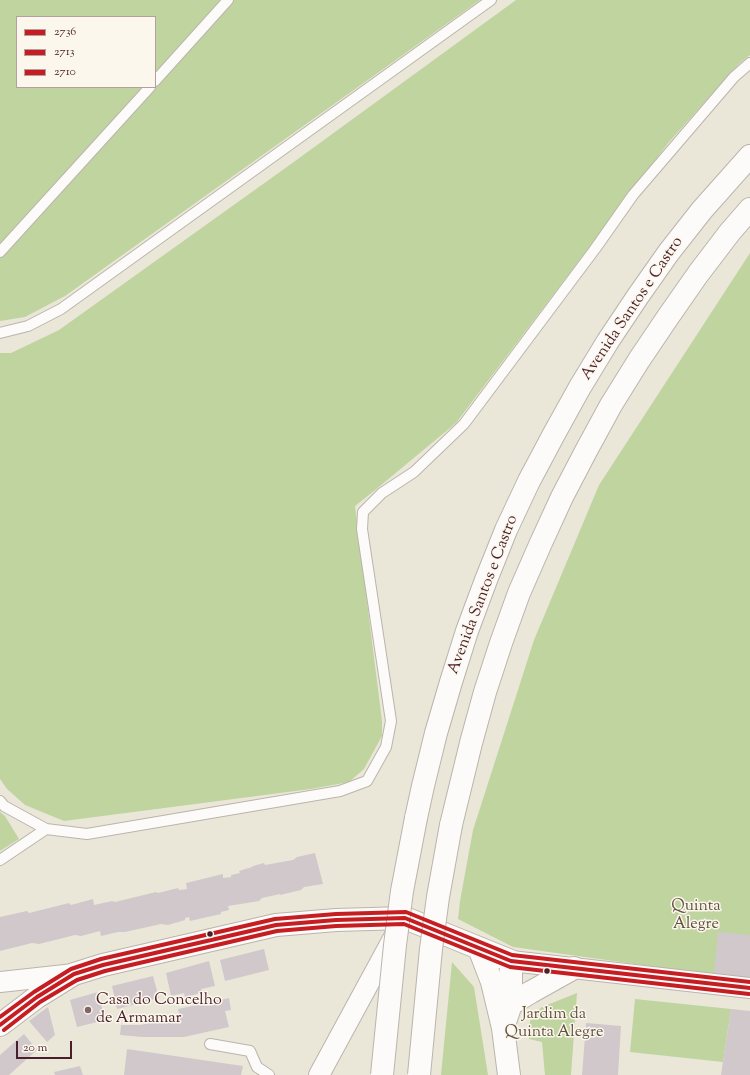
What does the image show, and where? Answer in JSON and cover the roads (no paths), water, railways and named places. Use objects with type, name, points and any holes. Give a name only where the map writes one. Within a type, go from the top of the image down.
[{"type":"main road","name":"Avenida Santos e Castro","points":[[382,1075],[402,891],[416,818],[436,734],[455,668],[467,630],[486,580],[529,482],[580,387],[612,334],[692,222],[750,156]]},
{"type":"main road","name":"Avenida Santos e Castro","points":[[419,1075],[431,949],[438,897],[451,825],[471,743],[494,665],[519,593],[554,515],[611,405],[639,360],[698,274],[730,232],[750,209]]},
{"type":"main road","points":[[1,1023],[37,997],[74,974],[103,965],[276,925],[336,920],[405,918],[511,961],[511,1004],[503,1028]]},
{"type":"main road","points":[[479,948],[492,982],[503,1028],[509,1075]]},
{"type":"main road","points":[[511,1004],[574,968]]},
{"type":"street","points":[[319,1075],[405,918]]},
{"type":"street","points":[[511,961],[750,988]]},
{"type":"street","points":[[0,982],[74,974]]},
{"type":"lane","points":[[156,80],[228,0]]},
{"type":"lane","points":[[0,334],[28,326],[61,309],[491,0]]},
{"type":"lane","points":[[0,801],[4,806],[46,829],[87,834],[340,791],[367,781],[386,747],[391,722],[362,529],[363,512],[382,493],[414,472],[464,424],[595,249],[633,195],[734,77],[750,63]]},
{"type":"lane","points":[[0,252],[149,88]]},
{"type":"lane","points":[[0,860],[46,829]]},
{"type":"lane","points":[[210,1044],[250,1051],[257,1067],[268,1075]]},
{"type":"place","name":"Casa do Concelho de Armamar","points":[[88,1010]]},
{"type":"park label","name":"Quinta Alegre","points":[[696,916]]},
{"type":"park label","name":"Jardim da Quinta Alegre","points":[[554,1024]]}]
